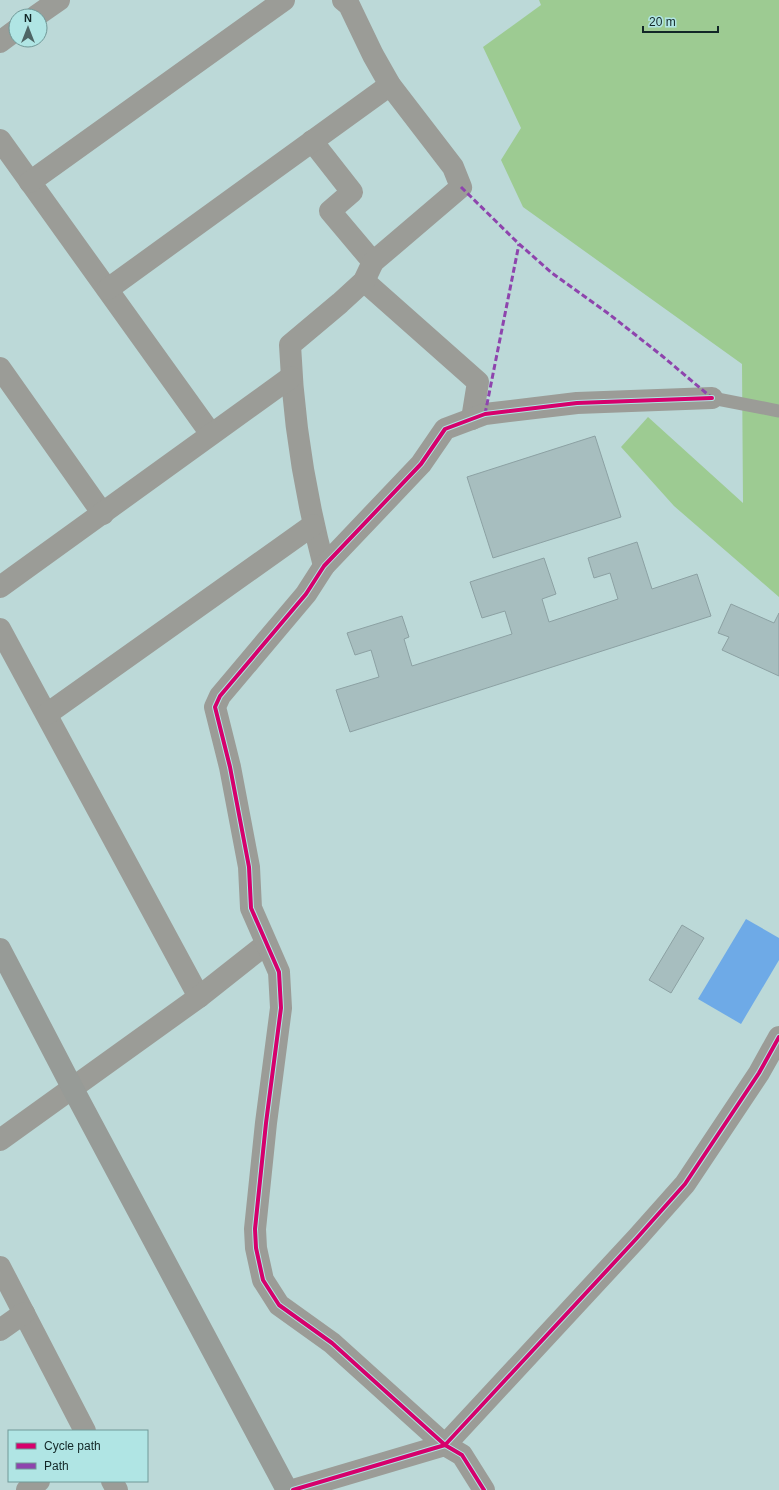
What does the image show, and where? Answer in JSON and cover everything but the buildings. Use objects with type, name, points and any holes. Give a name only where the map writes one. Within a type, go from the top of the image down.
[{"type":"street","points":[[48,8],[59,0]]},
{"type":"street","points":[[30,182],[284,0]]},
{"type":"street","points":[[324,566],[313,525],[300,452],[291,377],[290,346],[340,303],[368,271],[461,187],[453,167],[390,85],[373,56],[349,5],[343,0]]},
{"type":"street","points":[[108,290],[390,85]]},
{"type":"street","points":[[0,140],[211,434]]},
{"type":"street","points":[[312,141],[352,192],[330,211],[368,271],[478,382],[472,419]]},
{"type":"street","points":[[0,368],[103,514]]},
{"type":"street","points":[[0,587],[291,377]]},
{"type":"street","points":[[484,1490],[462,1455],[445,1445],[332,1343],[279,1305],[263,1280],[256,1248],[255,1229],[266,1123],[282,1008],[279,972],[251,908],[249,867],[230,767],[216,707],[220,696],[306,594],[324,566],[421,464],[445,429],[485,414],[577,403],[712,398]]},
{"type":"street","points":[[47,714],[313,525]]},
{"type":"street","points":[[0,629],[198,997]]},
{"type":"street","points":[[0,1140],[198,997],[266,944]]},
{"type":"street","points":[[0,949],[287,1490]]},
{"type":"street","points":[[293,1490],[445,1445],[685,1184],[759,1073],[779,1037]]},
{"type":"street","points":[[0,1267],[84,1430]]},
{"type":"street","points":[[0,1330],[24,1313]]},
{"type":"street","points":[[27,1490],[38,1482]]},
{"type":"lane","points":[[712,398],[779,411]]},
{"type":"green space","points":[[539,0],[779,0],[779,597],[674,506],[621,447],[648,417],[743,503],[742,364],[523,207],[501,160],[521,128],[483,47],[541,5]]},
{"type":"water","points":[[746,919],[779,938],[779,960],[741,1024],[698,999]]},
{"type":"marked path","points":[[461,187],[519,244],[552,273],[609,314],[712,398]]},
{"type":"marked path","points":[[485,414],[519,244]]},
{"type":"cycle path","points":[[484,1490],[462,1455],[445,1445],[332,1343],[279,1305],[263,1280],[256,1248],[255,1229],[266,1123],[281,1008],[279,972],[251,908],[249,867],[230,767],[215,707],[220,696],[306,594],[324,566],[421,464],[445,429],[485,414],[577,403],[712,398]]},
{"type":"cycle path","points":[[293,1490],[445,1445],[637,1238],[685,1184],[759,1073],[779,1037]]}]
